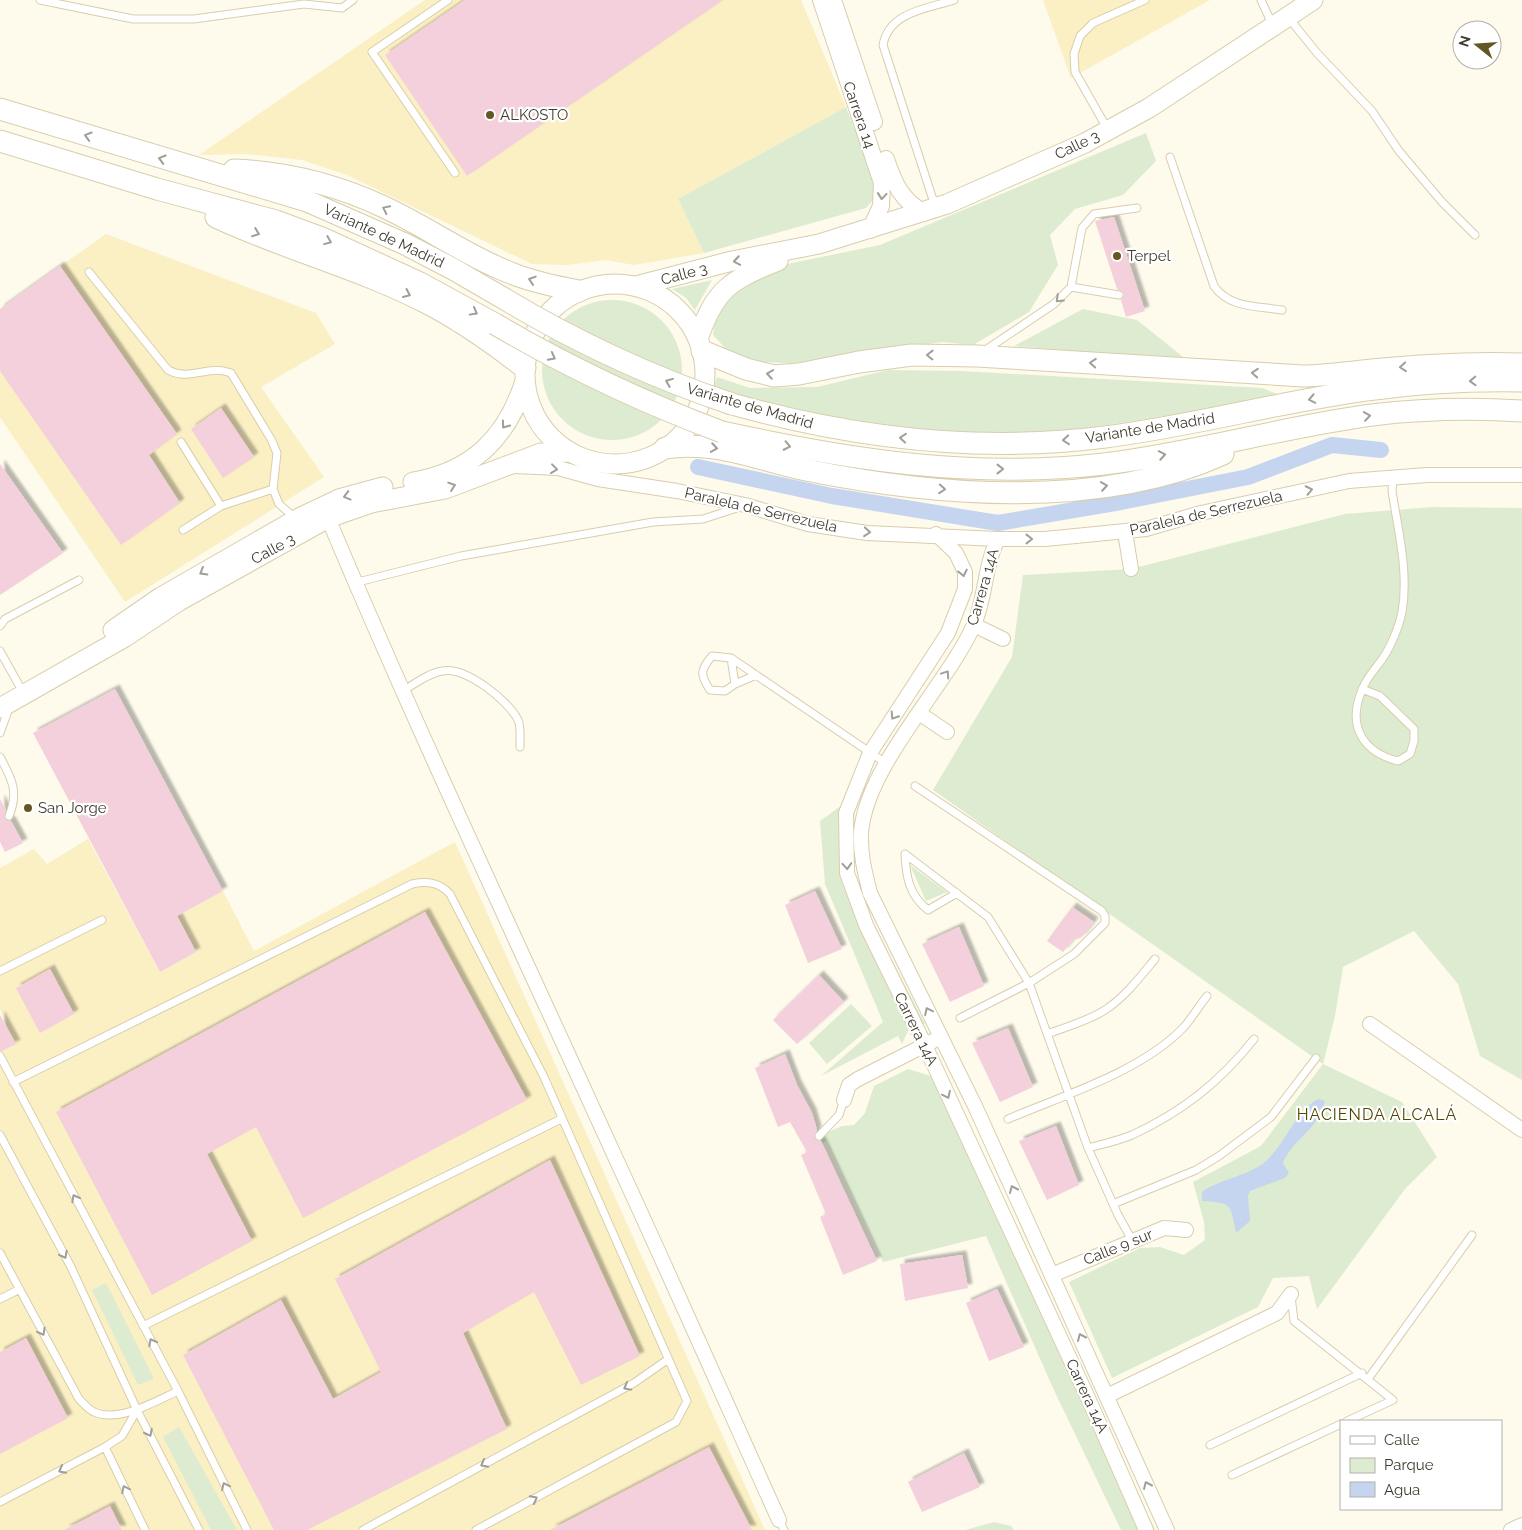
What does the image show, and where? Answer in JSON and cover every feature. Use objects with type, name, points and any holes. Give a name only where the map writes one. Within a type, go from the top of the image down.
[{"type":"main road","name":"Calle 3","points":[[636,286],[732,261],[819,244],[930,211],[1084,144],[1149,108],[1313,0]]},
{"type":"main road","name":"Variante de Madrid","points":[[0,109],[307,201],[357,221],[453,269],[599,351],[684,388],[732,404],[831,428],[884,436],[933,440],[1047,442],[1156,430],[1365,390],[1424,383],[1522,381]]},
{"type":"main road","name":"Variante de Madrid","points":[[0,141],[106,174],[276,222],[322,238],[412,279],[549,356],[663,410],[722,432],[824,453],[882,462],[935,467],[1043,470],[1114,462],[1343,420],[1437,409],[1522,410]]},
{"type":"main road","points":[[161,190],[218,218],[375,279],[427,303],[481,335],[525,374],[530,402],[539,422],[553,439],[570,452],[588,460],[622,464],[652,456],[665,448],[685,429],[699,405],[704,379],[700,345],[687,320],[673,305],[656,293],[636,286],[617,284],[598,285],[579,291],[544,284],[516,275],[487,262],[384,207],[330,186],[258,171],[193,168]]},
{"type":"main road","name":"Calle 3","points":[[700,345],[707,312],[717,296],[732,283],[752,272],[819,244]]},
{"type":"main road","name":"Calle 3","points":[[8,699],[119,627],[161,597],[297,519],[339,498],[377,488],[430,479],[471,462],[508,422],[518,404],[531,341],[545,318],[565,299],[579,291]]},
{"type":"main road","points":[[700,345],[746,369],[774,376],[800,374],[858,362],[912,355],[977,356],[1303,376],[1331,376],[1369,370],[1448,363],[1522,364]]},
{"type":"main road","points":[[665,448],[688,444],[716,447],[805,470],[926,488],[1036,492],[1130,482],[1211,459],[1267,434]]},
{"type":"main road","name":"Calle 3","points":[[8,699],[125,637],[179,601],[328,518],[372,503],[445,489],[540,453],[570,452]]},
{"type":"street","name":"Carrera 14","points":[[821,0],[882,182],[881,206],[870,230]]},
{"type":"street","name":"Carrera 14","points":[[833,0],[897,190],[904,199],[930,211]]},
{"type":"street","name":"Paralela de Serrezuela","points":[[506,465],[558,468],[598,480],[643,484],[745,506],[808,524],[867,532],[936,534],[998,539],[1045,539],[1146,529],[1201,513],[1349,481],[1427,475],[1522,475]]},
{"type":"street","points":[[328,518],[354,584],[404,690],[520,953],[612,1148],[782,1525]]},
{"type":"street","points":[[1125,532],[1131,569]]},
{"type":"street","name":"Carrera 14A","points":[[936,534],[956,552],[965,572],[965,589],[948,632],[870,752],[846,813],[847,872],[866,925],[925,1045],[1089,1400],[1146,1530]]},
{"type":"street","name":"Carrera 14A","points":[[998,539],[990,555],[974,625],[952,665],[887,764],[867,805],[861,832],[862,858],[870,893],[975,1106],[1167,1530]]},
{"type":"street","points":[[974,625],[1003,638]]},
{"type":"street","points":[[919,713],[947,732]]},
{"type":"street","points":[[1370,1024],[1522,1130]]},
{"type":"street","points":[[844,1100],[849,1086],[858,1079],[940,1037]]},
{"type":"street","name":"Calle 9 sur","points":[[1052,1274],[1164,1228],[1186,1230]]},
{"type":"street","points":[[1107,1396],[1277,1313],[1291,1294]]},
{"type":"street","points":[[1511,1530],[1522,1525]]},
{"type":"lane","points":[[40,0],[133,19],[194,19],[304,4],[342,8],[353,0]]},
{"type":"lane","points":[[337,0],[342,8]]},
{"type":"lane","points":[[448,0],[372,52],[455,173]]},
{"type":"lane","points":[[930,211],[928,179],[883,45],[886,33],[894,22],[954,0]]},
{"type":"lane","points":[[1108,130],[1075,72],[1074,54],[1080,36],[1093,23],[1144,0]]},
{"type":"lane","points":[[1261,0],[1280,21],[1318,53],[1372,111],[1399,150],[1442,202],[1475,236]]},
{"type":"lane","points":[[1170,157],[1214,286],[1222,297],[1234,302],[1282,310]]},
{"type":"lane","points":[[977,356],[1054,304],[1071,287],[1082,228],[1094,214],[1136,208]]},
{"type":"lane","points":[[89,272],[168,370],[180,376],[220,369],[231,373],[271,439],[277,453],[273,489],[279,504],[297,519]]},
{"type":"lane","points":[[1071,287],[1119,295]]},
{"type":"lane","points":[[181,442],[221,506]]},
{"type":"lane","points":[[1362,689],[1380,696],[1414,729],[1414,741],[1410,754],[1398,761],[1382,757],[1363,740],[1354,718],[1362,689],[1385,655],[1402,613],[1404,572],[1392,491],[1393,478]]},
{"type":"lane","points":[[183,530],[221,506],[273,489]]},
{"type":"lane","points":[[354,584],[461,556],[653,522],[703,519],[745,506]]},
{"type":"lane","points":[[0,626],[6,619],[79,580]]},
{"type":"lane","points":[[0,651],[8,699],[0,733]]},
{"type":"lane","points":[[756,675],[735,684],[726,691],[710,690],[703,679],[703,666],[712,656],[731,658],[887,764]]},
{"type":"lane","points":[[731,658],[735,684]]},
{"type":"lane","points":[[404,690],[444,670],[460,672],[486,687],[510,709],[518,720],[520,747]]},
{"type":"lane","points":[[0,757],[12,780],[15,802],[9,816]]},
{"type":"lane","points":[[914,786],[1104,913],[1105,923],[1074,954],[1029,983],[960,1018]]},
{"type":"lane","points":[[957,893],[928,910],[918,902],[906,877],[905,854],[935,876],[957,893],[988,917],[1029,983],[1088,1148],[1113,1204],[1132,1240]]},
{"type":"lane","points":[[14,1082],[412,884],[433,883],[443,886],[450,894],[544,1077],[667,1360],[687,1401],[676,1422],[476,1530]]},
{"type":"lane","points":[[0,971],[102,920]]},
{"type":"lane","points":[[1047,1034],[1080,1022],[1105,1010],[1123,995],[1155,958]]},
{"type":"lane","points":[[1008,1118],[1128,1067],[1157,1049],[1184,1027],[1207,996]]},
{"type":"lane","points":[[1088,1148],[1130,1136],[1166,1117],[1205,1092],[1234,1064],[1254,1039]]},
{"type":"lane","points":[[0,1056],[178,1391],[247,1530]]},
{"type":"lane","points":[[1113,1204],[1196,1170],[1233,1146],[1271,1117],[1316,1058]]},
{"type":"lane","points":[[819,1136],[839,1115],[844,1100]]},
{"type":"lane","points":[[143,1326],[561,1119]]},
{"type":"lane","points":[[0,1135],[71,1267],[137,1410],[199,1530]]},
{"type":"lane","points":[[1368,1379],[1472,1236]]},
{"type":"lane","points":[[0,1253],[18,1290],[79,1399],[94,1412],[112,1414],[137,1410],[178,1391]]},
{"type":"lane","points":[[0,1299],[18,1290]]},
{"type":"lane","points":[[1291,1294],[1294,1321],[1362,1373],[1393,1400],[1349,1420]]},
{"type":"lane","points":[[362,1530],[634,1383],[667,1360]]},
{"type":"lane","points":[[1210,1445],[1362,1373]]},
{"type":"lane","points":[[0,1502],[105,1447],[122,1436],[137,1410]]},
{"type":"lane","points":[[1232,1475],[1340,1424]]},
{"type":"lane","points":[[105,1447],[145,1530]]},
{"type":"shaded area","name":"ALKOSTO","points":[[425,0],[801,0],[846,107],[678,199],[704,253],[634,265],[606,260],[567,265],[532,264],[347,175],[302,160],[246,154],[199,155]]},
{"type":"shaded area","points":[[1043,0],[1210,0],[1071,78]]},
{"type":"shaded area","points":[[106,234],[316,313],[335,344],[261,387],[324,477],[125,602],[0,417],[0,309]]},
{"type":"shaded area","points":[[88,839],[160,972],[196,952],[177,916],[223,891],[254,951],[455,842],[765,1530],[0,1530],[0,1031],[7,1027],[0,1009],[0,868],[34,849],[47,864]]},
{"type":"green space","points":[[846,107],[876,183],[875,198],[866,208],[704,253],[678,199]]},
{"type":"green space","points":[[1146,133],[1156,161],[1123,195],[1075,209],[1050,235],[1058,265],[1029,312],[973,345],[942,342],[801,364],[762,362],[743,357],[726,349],[713,335],[715,315],[725,297],[755,274],[792,263],[880,245]]},
{"type":"green space","points":[[712,280],[695,310],[686,298],[672,289]]},
{"type":"green space","points":[[612,300],[639,306],[651,312],[661,321],[670,331],[676,343],[682,370],[676,397],[670,409],[661,419],[651,428],[639,434],[612,440],[585,434],[573,428],[563,419],[554,409],[548,397],[542,370],[548,343],[554,331],[563,321],[573,312],[585,306]]},
{"type":"green space","points":[[1083,309],[1137,320],[1187,360],[1014,346]]},
{"type":"green space","points":[[888,370],[961,371],[1262,388],[1285,397],[1063,432],[971,434],[833,420],[713,389],[717,377],[750,388],[817,387]]},
{"type":"green space","points":[[1433,507],[1522,508],[1522,1080],[1480,1056],[1458,984],[1414,931],[1343,967],[1335,1016],[1323,1064],[933,790],[1012,657],[1023,575],[1131,569],[1345,514]]},
{"type":"green space","points":[[856,795],[851,861],[863,904],[925,1024],[909,1029],[902,1044],[898,1036],[821,1076],[883,1022],[825,884],[820,821]]},
{"type":"green space","points":[[910,865],[947,892],[926,901]]},
{"type":"green space","points":[[851,1004],[872,1026],[827,1064],[809,1043]]},
{"type":"green space","points":[[1323,1064],[1402,1102],[1437,1157],[1405,1189],[1317,1309],[1309,1276],[1273,1278],[1258,1307],[1112,1378],[1069,1282],[1140,1248],[1160,1247],[1184,1255],[1205,1240],[1204,1222],[1193,1182],[1261,1146]]},
{"type":"green space","points":[[908,1069],[931,1076],[943,1070],[1155,1530],[1121,1530],[1052,1386],[986,1236],[883,1262],[826,1141],[822,1144],[819,1136],[842,1126],[854,1125],[865,1113],[874,1086]]},
{"type":"green space","points":[[106,1283],[154,1379],[138,1385],[92,1290]]},
{"type":"green space","points":[[179,1427],[237,1530],[211,1530],[163,1437]]},
{"type":"green space","points":[[994,1522],[1011,1526],[1014,1530],[965,1530]]},
{"type":"water","points":[[1318,1099],[1325,1101],[1322,1111],[1312,1127],[1293,1147],[1283,1163],[1289,1173],[1285,1178],[1250,1191],[1248,1196],[1250,1221],[1236,1233],[1233,1216],[1228,1207],[1225,1204],[1202,1201],[1202,1192],[1261,1165],[1274,1153],[1303,1111]]},
{"type":"building","name":"ALKOSTO","points":[[465,0],[723,0],[467,176],[385,55]]},
{"type":"building","name":"Terpel","points":[[1114,217],[1145,311],[1126,317],[1121,300],[1124,294],[1117,289],[1095,221]]},
{"type":"building","points":[[60,266],[177,434],[149,455],[180,503],[121,545],[0,371],[0,309]]},
{"type":"building","points":[[221,408],[254,457],[223,478],[191,429]]},
{"type":"building","points":[[0,464],[63,553],[0,595]]},
{"type":"building","points":[[115,689],[223,891],[177,916],[196,952],[160,972],[33,733]]},
{"type":"building","points":[[0,799],[6,810],[5,819],[11,821],[23,843],[5,852],[0,842]]},
{"type":"building","points":[[815,891],[842,949],[808,963],[785,905]]},
{"type":"building","points":[[1072,907],[1094,922],[1082,937],[1072,941],[1063,952],[1047,941]]},
{"type":"building","points":[[425,912],[527,1100],[303,1218],[256,1127],[207,1154],[252,1241],[152,1295],[56,1112]]},
{"type":"building","points":[[959,927],[984,986],[950,1002],[922,944]]},
{"type":"building","points":[[50,969],[74,1014],[40,1033],[16,988]]},
{"type":"building","points":[[819,975],[844,1002],[797,1044],[773,1020]]},
{"type":"building","points":[[0,1015],[16,1044],[2,1051],[0,1051]]},
{"type":"building","points":[[1008,1028],[1033,1087],[1000,1102],[972,1043]]},
{"type":"building","points":[[785,1054],[797,1085],[812,1113],[817,1130],[814,1138],[821,1141],[877,1261],[843,1275],[820,1217],[826,1214],[801,1155],[807,1152],[790,1122],[778,1127],[755,1068]]},
{"type":"building","points":[[1056,1126],[1079,1185],[1047,1200],[1019,1141]]},
{"type":"building","points":[[550,1160],[640,1356],[581,1385],[534,1292],[463,1333],[507,1429],[307,1530],[274,1530],[183,1355],[281,1300],[333,1399],[381,1372],[335,1279]]},
{"type":"building","points":[[962,1255],[968,1288],[905,1301],[900,1264]]},
{"type":"building","points":[[997,1289],[1024,1347],[989,1361],[966,1303]]},
{"type":"building","points":[[26,1338],[68,1418],[0,1454],[0,1352]]},
{"type":"building","points":[[709,1447],[752,1530],[550,1530]]},
{"type":"building","points":[[964,1453],[980,1487],[922,1512],[908,1482]]},
{"type":"building","points":[[110,1506],[122,1530],[64,1530]]},
{"type":"waterway","points":[[698,467],[832,496],[998,523],[1121,502],[1248,477],[1332,445],[1381,450]]},
{"type":"place","name":"ALKOSTO","points":[[490,115]]},
{"type":"place","name":"Terpel","points":[[1117,256]]},
{"type":"place","name":"San Jorge","points":[[28,808]]},
{"type":"district","name":"HACIENDA ALCALÁ","points":[[1377,1114]]}]
